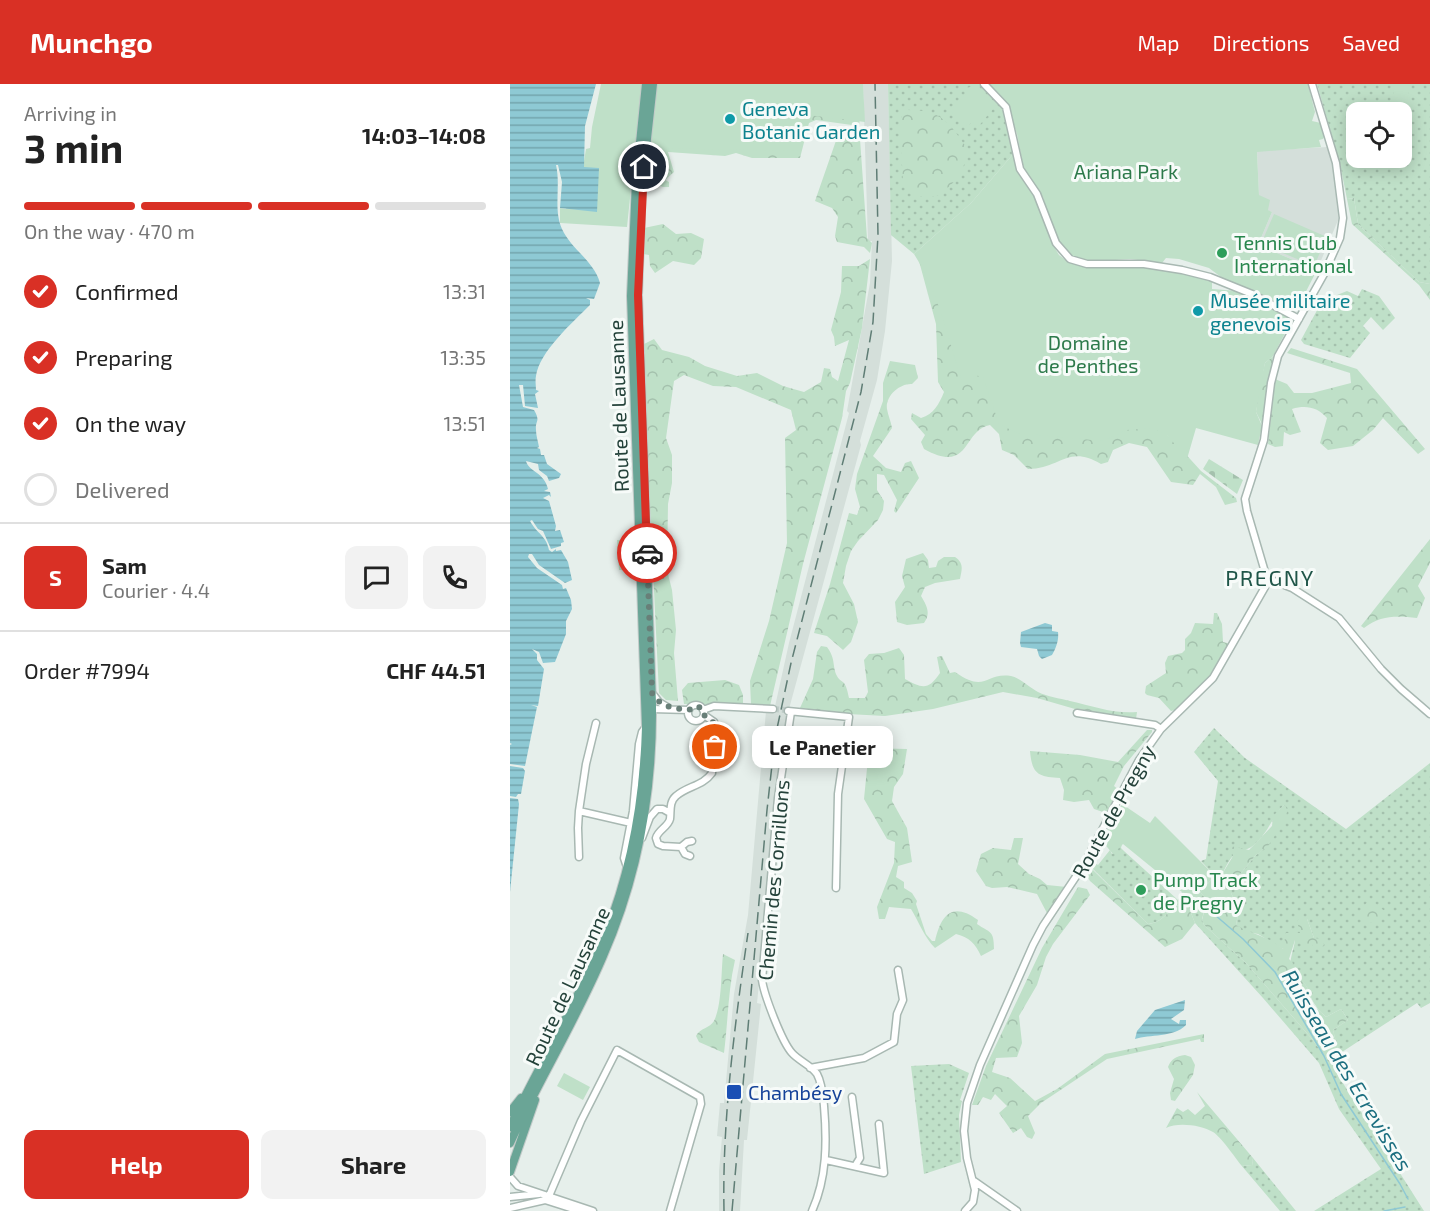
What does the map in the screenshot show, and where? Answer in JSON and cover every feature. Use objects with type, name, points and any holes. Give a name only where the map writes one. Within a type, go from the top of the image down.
[{"type":"main road","name":"Route de Lausanne","points":[[510,1128],[585,996],[610,941],[639,847],[650,774],[631,296],[636,182],[645,84]]},
{"type":"main road","name":"Route de Lausanne","points":[[510,1143],[593,964],[610,921],[627,867],[641,798],[646,727],[652,693],[638,295],[642,184],[652,84]]},
{"type":"main road","points":[[510,1112],[534,1087]]},
{"type":"main road","points":[[510,1172],[525,1133],[534,1087]]},
{"type":"street","points":[[984,84],[1006,107],[1020,169],[1037,194],[1056,243],[1070,259],[1087,264],[1144,264],[1210,277],[1252,294],[1299,320]]},
{"type":"street","points":[[1312,84],[1336,163],[1343,218],[1340,238],[1316,290],[1282,347],[1274,368],[1264,440],[1245,499],[1247,511],[1266,578],[1292,588],[1339,618],[1381,669],[1430,714]]},
{"type":"street","name":"Route de Pregny","points":[[974,1181],[966,1152],[964,1119],[967,1103],[980,1065],[1043,926],[1083,866],[1139,760],[1161,729],[1213,678],[1258,601],[1265,587],[1266,578]]},
{"type":"street","points":[[652,693],[656,699],[669,708]]},
{"type":"street","points":[[649,709],[689,710],[697,706],[714,722],[716,728],[712,773],[704,781],[676,795],[672,800],[670,820],[657,834],[656,840],[660,846],[681,848]]},
{"type":"street","points":[[689,710],[694,720],[701,719],[704,712],[712,706],[773,709]]},
{"type":"street","name":"Chemin des Cornillons","points":[[815,1209],[826,1160],[826,1121],[821,1088],[818,1076],[792,1054],[787,1045],[765,994],[762,980],[778,798],[789,711],[849,717],[838,794],[836,888]]},
{"type":"street","points":[[1077,713],[1155,725],[1161,729]]},
{"type":"street","points":[[579,857],[579,811],[586,764],[596,723]]},
{"type":"street","name":"Route de Lausanne","points":[[627,867],[624,858],[631,823],[639,744],[646,727]]},
{"type":"street","points":[[639,847],[650,817],[657,809],[670,813]]},
{"type":"street","points":[[579,811],[631,823]]},
{"type":"street","points":[[681,848],[687,842],[692,841]]},
{"type":"street","points":[[681,848],[685,854],[690,856]]},
{"type":"street","points":[[810,1068],[864,1058],[894,1041],[897,1014],[903,1000],[898,970]]},
{"type":"street","points":[[547,1195],[581,1121],[618,1050],[699,1097],[700,1104],[670,1211]]},
{"type":"street","points":[[852,1097],[860,1158],[855,1166]]},
{"type":"street","points":[[826,1160],[884,1173],[879,1124]]},
{"type":"street","points":[[510,1177],[518,1186],[593,1211]]},
{"type":"street","points":[[974,1181],[1017,1211]]},
{"type":"street","points":[[965,1211],[973,1202],[974,1181]]},
{"type":"street","points":[[510,1197],[547,1195]]},
{"type":"street","points":[[510,1208],[543,1200],[580,1211]]},
{"type":"shaded area","points":[[863,84],[888,84],[892,261],[885,331],[877,380],[860,441],[861,445],[785,730],[757,1003],[761,1004],[747,1140],[744,1140],[740,1211],[719,1211],[722,1137],[717,1136],[720,1103],[724,1103],[734,994],[748,915],[766,711],[774,711],[789,643],[849,413],[847,411],[870,283],[872,241],[868,241]]},
{"type":"shaded area","points":[[1328,147],[1336,179],[1339,218],[1317,270],[1258,245],[1272,212],[1267,210],[1259,195],[1257,151]]},
{"type":"green space","points":[[601,84],[642,84],[627,227],[560,223],[560,208],[566,209],[583,167],[586,149],[590,148]]},
{"type":"green space","name":"Geneva Botanic Garden","points":[[657,84],[793,111],[860,117],[859,126],[816,120],[809,123],[800,158],[752,158],[736,153],[725,156],[668,152],[674,172],[665,180],[669,182],[669,187],[656,184],[646,188]]},
{"type":"green space","name":"Geneva Botanic Garden","points":[[657,84],[863,84],[865,122],[808,115],[800,151],[650,148]]},
{"type":"green space","points":[[888,84],[982,84],[1003,106],[1014,153],[971,203],[914,254],[891,235]]},
{"type":"green space","name":"Ariana Park","points":[[987,84],[1308,84],[1315,112],[1312,121],[1321,123],[1325,135],[1319,140],[1321,147],[1257,152],[1259,195],[1270,200],[1268,210],[1272,212],[1258,245],[1317,270],[1297,309],[1291,311],[1225,280],[1209,268],[1179,259],[1166,258],[1162,263],[1130,259],[1085,262],[1070,257],[1056,238],[1043,197],[1024,170],[1017,134],[1006,102]]},
{"type":"green space","points":[[1317,84],[1430,84],[1430,284],[1419,282],[1358,224],[1354,198],[1347,199],[1340,164]]},
{"type":"green space","points":[[1393,84],[1408,84],[1410,102],[1394,102]]},
{"type":"green space","points":[[975,85],[997,104],[978,127],[972,122],[968,126],[951,112],[967,92],[967,88]]},
{"type":"green space","points":[[903,110],[926,112],[942,118],[967,148],[962,170],[939,196],[918,196],[903,183],[900,126]]},
{"type":"green space","points":[[850,131],[860,139],[867,238],[872,243],[870,253],[864,247],[837,242],[835,236],[838,217],[832,208],[815,201],[839,132]]},
{"type":"green space","name":"Domaine de Penthes","points":[[1014,153],[1042,212],[1050,240],[1059,255],[1068,262],[1085,267],[1141,266],[1179,272],[1212,281],[1212,289],[1238,291],[1288,316],[1290,324],[1273,356],[1265,363],[1256,412],[1262,426],[1258,445],[1196,428],[1187,459],[1168,436],[1152,428],[1127,430],[1103,441],[1017,433],[999,424],[983,377],[970,374],[962,382],[936,300],[914,254],[971,203]]},
{"type":"green space","points":[[1354,198],[1358,224],[1419,282],[1430,284],[1430,300],[1419,285],[1352,224],[1347,199]]},
{"type":"green space","points":[[1274,214],[1327,237],[1314,266],[1261,244]]},
{"type":"green space","points":[[663,224],[676,234],[691,233],[704,239],[701,258],[694,265],[673,261],[655,273],[650,266],[649,255],[643,254],[644,228]]},
{"type":"green space","points":[[870,259],[862,328],[850,383],[846,391],[842,418],[803,564],[770,706],[751,705],[750,681],[769,621],[787,543],[785,438],[796,430],[791,410],[736,387],[713,386],[684,375],[674,381],[666,438],[672,455],[672,483],[668,504],[667,570],[672,590],[676,630],[674,653],[678,701],[666,700],[659,693],[642,345],[654,339],[662,350],[689,357],[705,366],[737,376],[757,373],[783,386],[804,392],[821,382],[824,368],[830,369],[832,377],[838,381],[849,340],[835,346],[831,330],[841,292],[842,266],[859,266]]},
{"type":"green space","points":[[919,261],[1145,417],[1171,438],[1201,471],[1236,498],[1237,502],[1225,505],[1216,487],[1200,474],[1193,485],[1171,482],[1147,447],[1129,443],[1113,450],[1108,462],[1101,464],[1080,456],[1028,469],[1014,455],[1002,450],[999,434],[990,425],[974,435],[958,454],[950,457],[939,456],[924,449],[921,442],[925,435],[911,419],[912,413],[921,418],[929,414],[938,404],[944,392],[938,382],[936,324]]},
{"type":"green space","points":[[1362,289],[1379,296],[1395,318],[1383,330],[1371,317],[1363,326],[1370,333],[1350,358],[1304,344],[1301,340],[1322,301],[1347,291],[1358,296]]},
{"type":"green space","points":[[1291,348],[1357,369],[1425,449],[1418,454],[1383,418],[1373,430],[1353,446],[1328,450],[1320,443],[1327,418],[1319,411],[1307,407],[1292,409],[1301,432],[1290,435],[1284,432],[1283,446],[1275,447],[1268,444],[1275,379],[1287,384],[1294,393],[1312,393],[1351,383],[1350,373],[1287,353]]},
{"type":"green space","points":[[1273,356],[1262,424],[1256,412],[1259,388],[1265,363]]},
{"type":"green space","points":[[890,361],[915,365],[918,378],[912,384],[898,388],[888,399],[887,409],[892,428],[873,456],[886,468],[901,472],[905,463],[911,461],[919,478],[896,513],[894,511],[897,500],[884,475],[877,474],[877,490],[884,501],[883,510],[878,520],[851,551],[846,566],[843,583],[854,604],[858,622],[851,642],[843,650],[827,636],[814,633],[849,513],[857,515],[860,507],[855,489],[857,474],[883,401],[883,383]]},
{"type":"green space","points":[[1209,459],[1243,480],[1237,494],[1203,469]]},
{"type":"green space","points":[[1430,539],[1430,563],[1418,586],[1425,598],[1417,618],[1389,617],[1364,628],[1361,626]]},
{"type":"green space","points":[[617,540],[632,540],[633,570],[619,570]]},
{"type":"green space","points":[[923,553],[928,560],[929,568],[936,567],[938,561],[944,557],[958,559],[962,569],[960,579],[925,587],[921,596],[927,610],[926,619],[924,623],[907,625],[897,622],[895,602],[905,587],[902,576],[906,559]]},
{"type":"green space","points":[[1214,613],[1217,613],[1222,624],[1223,642],[1231,644],[1208,679],[1175,710],[1171,711],[1159,698],[1145,693],[1146,686],[1166,673],[1165,663],[1168,656],[1182,653],[1185,650],[1185,639],[1191,633],[1195,623],[1213,624]]},
{"type":"green space","points":[[821,646],[827,647],[830,651],[838,678],[844,683],[849,698],[865,698],[868,692],[864,660],[869,654],[884,653],[899,648],[904,655],[905,679],[920,686],[932,683],[940,673],[937,657],[942,656],[950,673],[955,672],[973,681],[1011,676],[1038,692],[1050,696],[1111,711],[1137,712],[1136,719],[1075,709],[1037,698],[1003,692],[933,709],[885,716],[800,708],[813,679],[817,652]]},
{"type":"green space","points":[[725,680],[739,685],[743,695],[743,705],[684,704],[682,690],[688,683]]},
{"type":"green space","points":[[1214,728],[1245,758],[1346,829],[1430,763],[1430,1003],[1421,1008],[1417,1003],[1339,1054],[1333,1030],[1348,1020],[1341,1009],[1326,1017],[1313,1001],[1306,985],[1292,978],[1290,964],[1295,940],[1314,938],[1307,919],[1300,933],[1283,949],[1258,934],[1247,932],[1236,925],[1239,909],[1231,893],[1231,885],[1255,856],[1268,845],[1284,805],[1254,845],[1233,856],[1221,876],[1215,876],[1201,861],[1206,859],[1218,781],[1194,752]]},
{"type":"green space","points":[[1147,730],[1152,730],[1152,732],[1124,766],[1114,786],[1119,790],[1106,813],[1094,809],[1089,800],[1074,802],[1063,800],[1064,790],[1060,778],[1041,775],[1032,765],[1030,751],[1080,755],[1118,762]]},
{"type":"green space","points":[[869,748],[907,749],[903,774],[894,787],[892,801],[907,828],[912,862],[898,866],[896,877],[904,882],[904,888],[912,893],[917,901],[926,934],[932,941],[935,941],[944,918],[955,911],[961,912],[978,920],[977,924],[990,933],[994,949],[981,956],[972,942],[956,934],[935,948],[931,944],[911,909],[889,907],[885,919],[879,919],[877,907],[894,863],[895,842],[887,839],[864,799]]},
{"type":"green space","points":[[1122,804],[1150,823],[1155,816],[1215,876],[1194,898],[1182,892],[1123,844],[1113,854],[1102,841]]},
{"type":"green space","points":[[1284,805],[1288,808],[1285,820],[1268,846],[1255,856],[1231,885],[1231,893],[1239,909],[1236,925],[1272,941],[1283,949],[1286,933],[1300,933],[1297,921],[1301,917],[1307,919],[1314,938],[1322,939],[1324,945],[1319,949],[1313,944],[1312,949],[1304,950],[1301,940],[1295,940],[1289,959],[1293,963],[1290,972],[1292,978],[1306,985],[1317,1009],[1326,1017],[1341,1009],[1348,1020],[1333,1030],[1339,1054],[1335,1062],[1330,1064],[1312,1039],[1246,963],[1204,925],[1202,920],[1207,900],[1200,892],[1215,876],[1221,876],[1233,856],[1230,846],[1249,850],[1272,826],[1273,816]]},
{"type":"green space","points":[[1014,838],[1023,838],[1018,864],[1047,885],[1067,887],[1048,915],[1037,894],[1007,887],[986,886],[976,871],[981,854],[993,848],[1011,850]]},
{"type":"green space","points":[[1122,844],[1121,848],[1178,900],[1182,892],[1193,898],[1200,892],[1207,900],[1202,919],[1204,925],[1246,963],[1330,1063],[1335,1062],[1334,1069],[1424,1211],[1314,1211],[1381,1169],[1339,1109],[1319,1063],[1195,923],[1189,908],[1175,905],[1160,920],[1148,924],[1089,865],[1092,861],[1098,865],[1110,850],[1112,854]]},
{"type":"green space","points":[[1089,866],[1148,924],[1160,920],[1175,905],[1189,908],[1195,923],[1182,939],[1165,947],[1090,881],[1085,873]]},
{"type":"green space","points":[[1078,887],[1087,889],[1090,895],[1053,944],[1037,985],[1019,1016],[1022,1043],[1017,1057],[996,1058],[992,1072],[1010,1078],[1035,1101],[1057,1089],[1105,1054],[1204,1034],[1204,1042],[1200,1039],[1107,1059],[1041,1103],[1028,1116],[1035,1133],[1032,1139],[1027,1137],[1021,1128],[1013,1133],[999,1113],[1007,1106],[995,1094],[991,1100],[983,1097],[978,1105],[972,1105],[986,1066],[1042,948]]},
{"type":"green space","points":[[1372,901],[1387,913],[1376,923],[1367,922],[1361,915],[1364,906]]},
{"type":"green space","points":[[723,954],[735,960],[729,994],[724,1053],[699,1042],[696,1036],[714,1021],[717,1014]]},
{"type":"green space","points":[[1185,1055],[1191,1057],[1195,1065],[1193,1075],[1175,1101],[1171,1100],[1170,1093],[1174,1079],[1168,1067],[1174,1058]]},
{"type":"green space","points":[[949,1064],[969,1073],[960,1100],[962,1101],[959,1115],[961,1162],[924,1174],[911,1066]]},
{"type":"green space","points":[[564,1073],[590,1087],[583,1100],[557,1086]]},
{"type":"green space","points":[[1197,1092],[1253,1158],[1252,1166],[1241,1165],[1213,1132],[1196,1126],[1183,1125],[1166,1128],[1177,1108],[1183,1112],[1188,1109],[1195,1115],[1205,1106]]},
{"type":"green space","points":[[1253,1158],[1296,1211],[1280,1211],[1241,1165],[1252,1166]]},
{"type":"water","points":[[510,84],[596,84],[585,126],[584,167],[599,168],[597,212],[560,208],[562,182],[558,165],[556,165],[559,221],[571,243],[593,268],[600,283],[594,299],[586,298],[590,300],[590,305],[550,347],[538,367],[536,390],[539,391],[535,394],[538,408],[525,406],[523,385],[519,385],[523,407],[534,410],[537,417],[536,432],[539,447],[537,448],[540,449],[541,455],[544,455],[547,464],[561,474],[559,478],[549,481],[547,476],[539,470],[538,464],[526,461],[546,483],[548,489],[544,491],[550,492],[551,497],[549,495],[543,498],[549,501],[556,526],[555,531],[560,530],[564,542],[561,546],[551,549],[543,531],[538,529],[532,520],[530,521],[546,541],[549,550],[552,552],[556,549],[556,551],[561,550],[568,562],[572,580],[565,583],[539,565],[532,554],[529,554],[528,557],[537,568],[562,585],[563,589],[566,588],[572,609],[566,621],[566,634],[555,662],[543,663],[539,652],[532,649],[544,669],[538,706],[531,705],[537,707],[525,766],[510,764],[510,745],[512,744],[510,743]]},
{"type":"water","points":[[1045,623],[1052,625],[1052,631],[1058,632],[1058,638],[1052,655],[1042,659],[1037,649],[1021,647],[1020,643],[1021,632]]},
{"type":"water","points":[[510,766],[523,768],[525,771],[521,794],[516,797],[510,796]]},
{"type":"water","points":[[510,798],[518,799],[519,804],[510,892]]},
{"type":"water","points":[[1185,1000],[1184,1010],[1171,1019],[1179,1024],[1180,1020],[1186,1020],[1186,1025],[1181,1029],[1168,1034],[1135,1039],[1137,1031],[1155,1010]]},
{"type":"waterway","name":"Ruisseau des Ecrevisses","points":[[1208,909],[1243,939],[1275,972],[1324,1056],[1341,1094],[1408,1199]]},
{"type":"waterway","name":"Ruisseau des Ecrevisses","points":[[1384,1211],[1405,1207]]},
{"type":"tunnel","points":[[773,709],[787,710]]},
{"type":"railway","points":[[732,1211],[775,738],[791,663],[861,392],[873,322],[878,235],[875,84]]},
{"type":"railway","points":[[724,1211],[727,1107],[748,933]]},
{"type":"way so far","points":[[647,553],[652,693],[656,699],[669,708],[689,710],[693,706],[700,706],[704,715],[715,724],[715,747]]},
{"type":"place","name":"Geneva Botanic Garden","points":[[730,119]]},
{"type":"place","name":"Tennis Club International","points":[[1222,253]]},
{"type":"place","name":"Musée militaire genevois","points":[[1198,311]]},
{"type":"place","name":"Le Panetier","points":[[715,747]]},
{"type":"place","name":"Pump Track de Pregny","points":[[1141,890]]},
{"type":"place","name":"Chambésy","points":[[734,1092]]},
{"type":"district","name":"PREGNY","points":[[1270,577]]},
{"type":"route","points":[[644,167],[639,231],[638,295],[647,553]]}]
